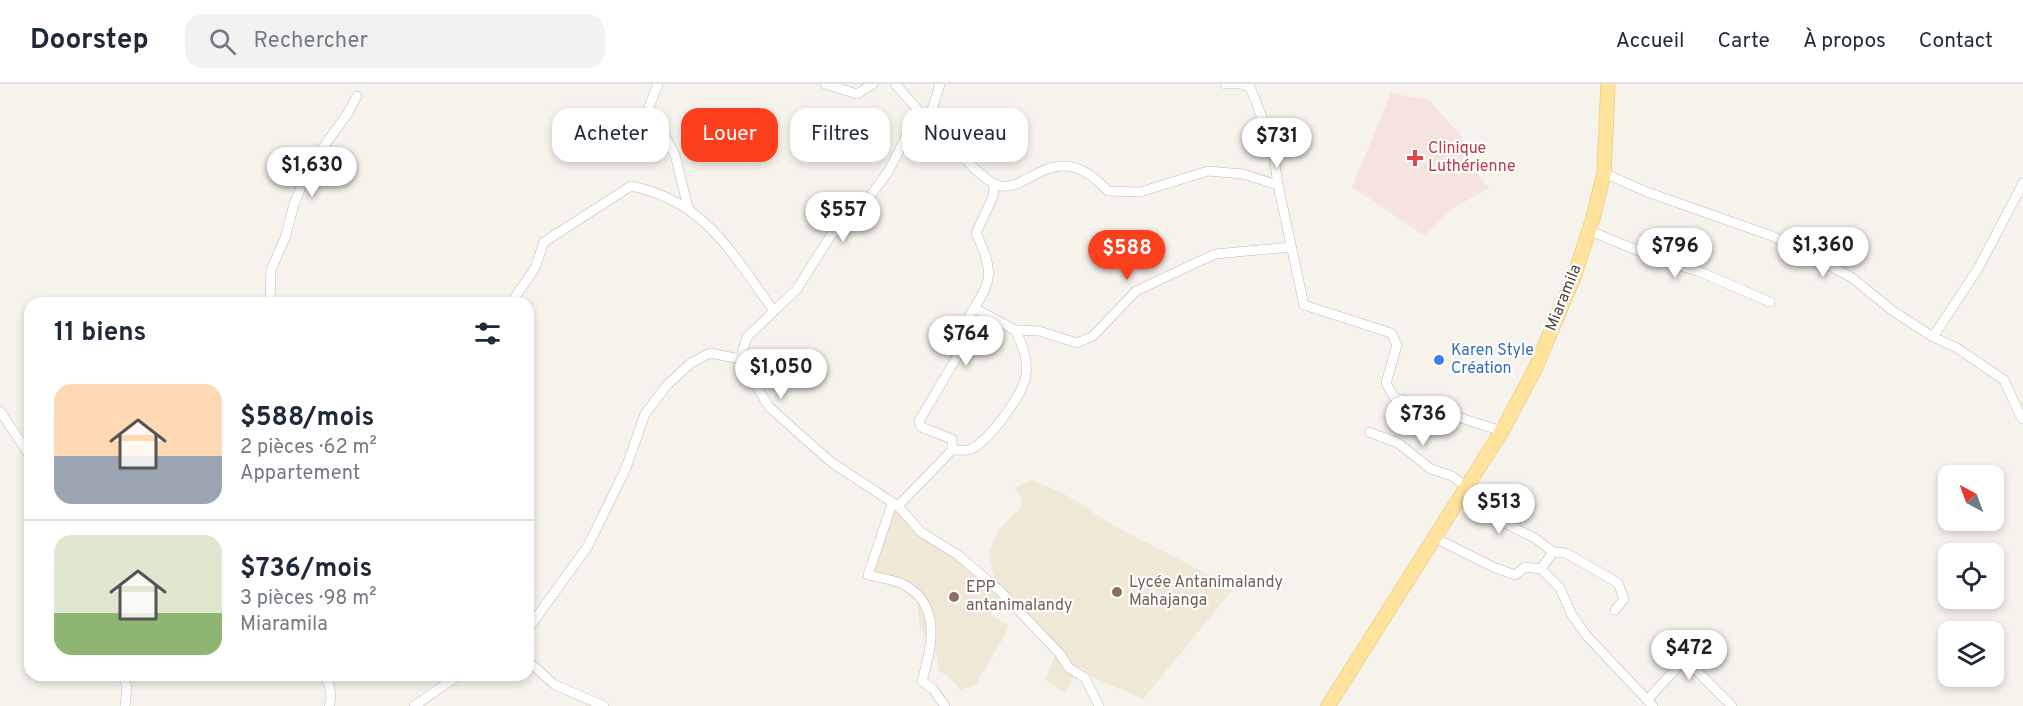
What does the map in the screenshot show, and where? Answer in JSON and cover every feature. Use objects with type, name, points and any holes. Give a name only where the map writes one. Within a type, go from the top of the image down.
[{"type":"main road","name":"Miaramila","points":[[1328,706],[1457,498],[1502,430],[1535,369],[1574,278],[1590,231],[1604,173],[1608,84]]},
{"type":"street","points":[[658,84],[649,107],[675,155],[688,207]]},
{"type":"street","points":[[825,84],[857,94],[873,84]]},
{"type":"street","points":[[895,84],[919,108]]},
{"type":"street","points":[[931,108],[940,84]]},
{"type":"street","points":[[1225,84],[1250,87],[1272,143],[1278,185],[1304,305],[1391,333],[1398,345],[1386,383],[1394,397],[1502,430]]},
{"type":"street","points":[[270,297],[271,270],[285,238],[294,204],[311,164],[348,113],[357,96]]},
{"type":"street","points":[[902,144],[881,181],[856,215],[831,235],[796,289],[747,337],[740,358],[769,407],[831,462],[895,505],[921,532],[958,555],[1000,591],[1060,654],[1069,668],[1084,678],[1100,706]]},
{"type":"street","points":[[969,162],[994,184],[1011,186],[1051,166],[1071,165],[1093,175],[1108,191],[1140,192],[1208,171],[1243,174],[1278,185]]},
{"type":"street","points":[[1604,173],[1647,192],[1772,236],[1851,277],[1893,311],[1933,337],[1957,348],[2004,380],[2022,419]]},
{"type":"street","points":[[1933,337],[1979,267],[2023,183]]},
{"type":"street","points":[[952,450],[952,440],[921,427],[919,421],[964,345],[969,331],[965,323],[985,293],[989,260],[976,233],[993,197],[994,184]]},
{"type":"street","points":[[515,297],[535,268],[544,242],[631,186],[655,191],[688,207],[718,236],[774,311]]},
{"type":"street","points":[[1590,231],[1668,263],[1698,271],[1770,302]]},
{"type":"street","points":[[974,308],[1015,330],[1039,331],[1077,343],[1093,336],[1136,291],[1215,254],[1291,247]]},
{"type":"street","points":[[945,706],[933,689],[922,681],[931,642],[929,612],[908,586],[868,575],[895,505],[952,450],[971,449],[993,429],[1022,390],[1026,374],[1023,346],[1015,330]]},
{"type":"street","points":[[534,621],[588,546],[626,468],[645,414],[667,385],[691,363],[710,353],[740,358]]},
{"type":"street","points":[[0,411],[24,447]]},
{"type":"street","points":[[1369,432],[1398,444],[1431,469],[1452,476],[1465,486]]},
{"type":"street","points":[[1457,498],[1536,539],[1553,552],[1566,553],[1618,583],[1624,599],[1615,610]]},
{"type":"street","points":[[1433,537],[1493,567],[1515,575],[1525,567],[1541,569],[1560,588],[1572,615],[1586,635],[1650,703],[1685,660],[1732,706]]},
{"type":"street","points":[[1541,569],[1553,552]]},
{"type":"street","points":[[534,667],[555,685],[604,706]]},
{"type":"street","points":[[125,681],[127,687],[125,706]]},
{"type":"street","points":[[328,706],[331,702],[329,681]]},
{"type":"street","points":[[414,706],[429,702],[452,681]]},
{"type":"shaded area","name":"Clinique Luthérienne","points":[[1391,93],[1429,100],[1462,137],[1459,150],[1489,188],[1453,208],[1425,236],[1352,187]]},
{"type":"shaded area","name":"Lycée Antanimalandy Mahajanga","points":[[1029,481],[1035,481],[1068,496],[1107,522],[1234,588],[1143,699],[1095,678],[1080,667],[1065,693],[1045,680],[1059,648],[995,582],[989,554],[997,532],[1021,507],[1021,498],[1014,488]]},
{"type":"shaded area","name":"EPP antanimalandy","points":[[898,506],[921,532],[1000,591],[991,615],[1008,625],[1005,635],[976,684],[960,690],[949,677],[939,671],[937,656],[920,627],[917,602],[892,582],[866,570],[881,529]]},
{"type":"place","name":"Clinique Luthérienne","points":[[1415,158]]},
{"type":"place","name":"Karen Style Création","points":[[1439,360]]},
{"type":"place","name":"Lycée Antanimalandy Mahajanga","points":[[1117,592]]},
{"type":"place","name":"EPP antanimalandy","points":[[954,597]]}]
